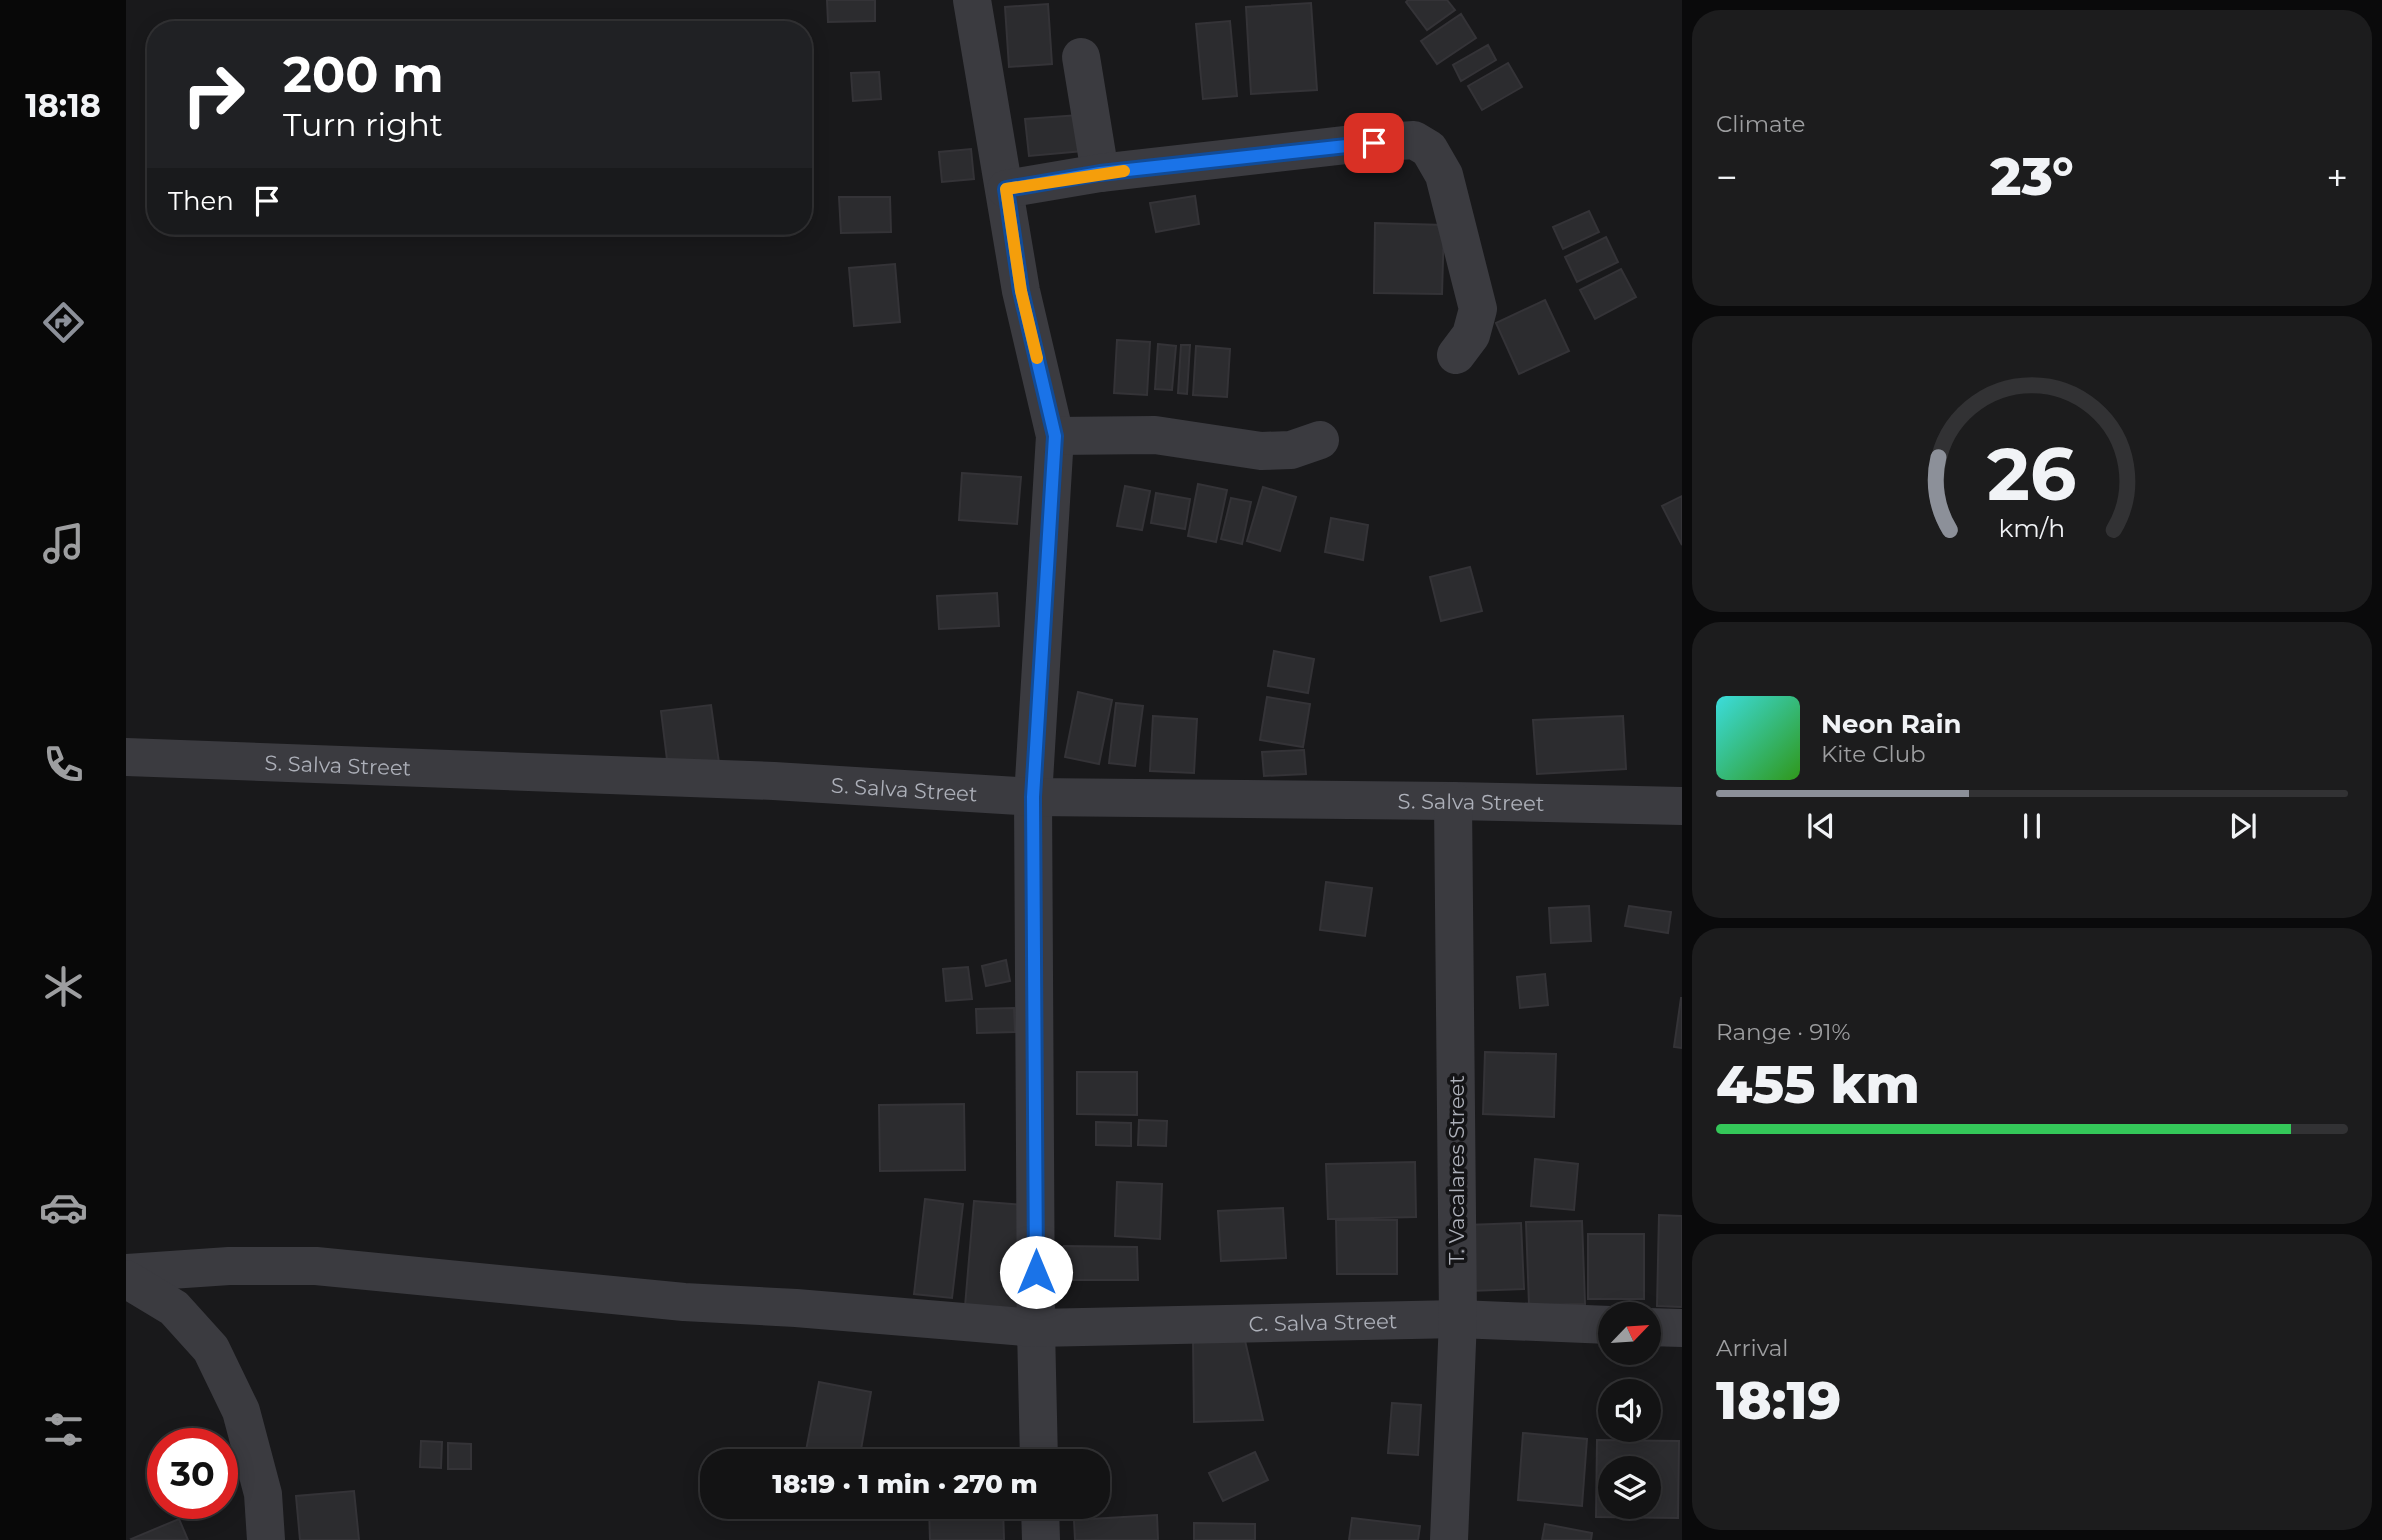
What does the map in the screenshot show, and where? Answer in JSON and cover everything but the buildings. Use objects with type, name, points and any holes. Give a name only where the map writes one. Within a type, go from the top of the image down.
[{"type":"street","points":[[972,0],[1006,189],[1021,291],[1055,436],[1033,797],[1039,1449]]},
{"type":"street","points":[[1082,57],[1100,173]]},
{"type":"street","points":[[1006,189],[1100,173],[1413,140],[1429,149],[1444,175],[1478,309],[1471,335],[1456,355]]},
{"type":"street","points":[[1055,436],[1154,435],[1261,452],[1291,450],[1320,440]]},
{"type":"street","name":"S. Salva Street","points":[[126,757],[774,781],[1033,797],[1682,806]]},
{"type":"street","name":"T. Vacalares Street","points":[[1449,1540],[1458,1319],[1453,801]]},
{"type":"street","name":"C. Salva Street","points":[[126,1273],[229,1266],[316,1266],[684,1303],[796,1308],[1036,1328],[1458,1319],[1598,1325]]},
{"type":"street","points":[[126,1279],[174,1308],[211,1349],[241,1411],[263,1494],[266,1540]]},
{"type":"street","points":[[1661,1327],[1682,1328]]},
{"type":"street","points":[[1040,1519],[1041,1540]]},
{"type":"slow traffic","points":[[1037,358],[1021,291],[1006,189],[1124,171]]},
{"type":"route","points":[[1036,1272],[1033,797],[1055,436],[1021,291],[1006,189],[1100,173],[1374,143]]}]
